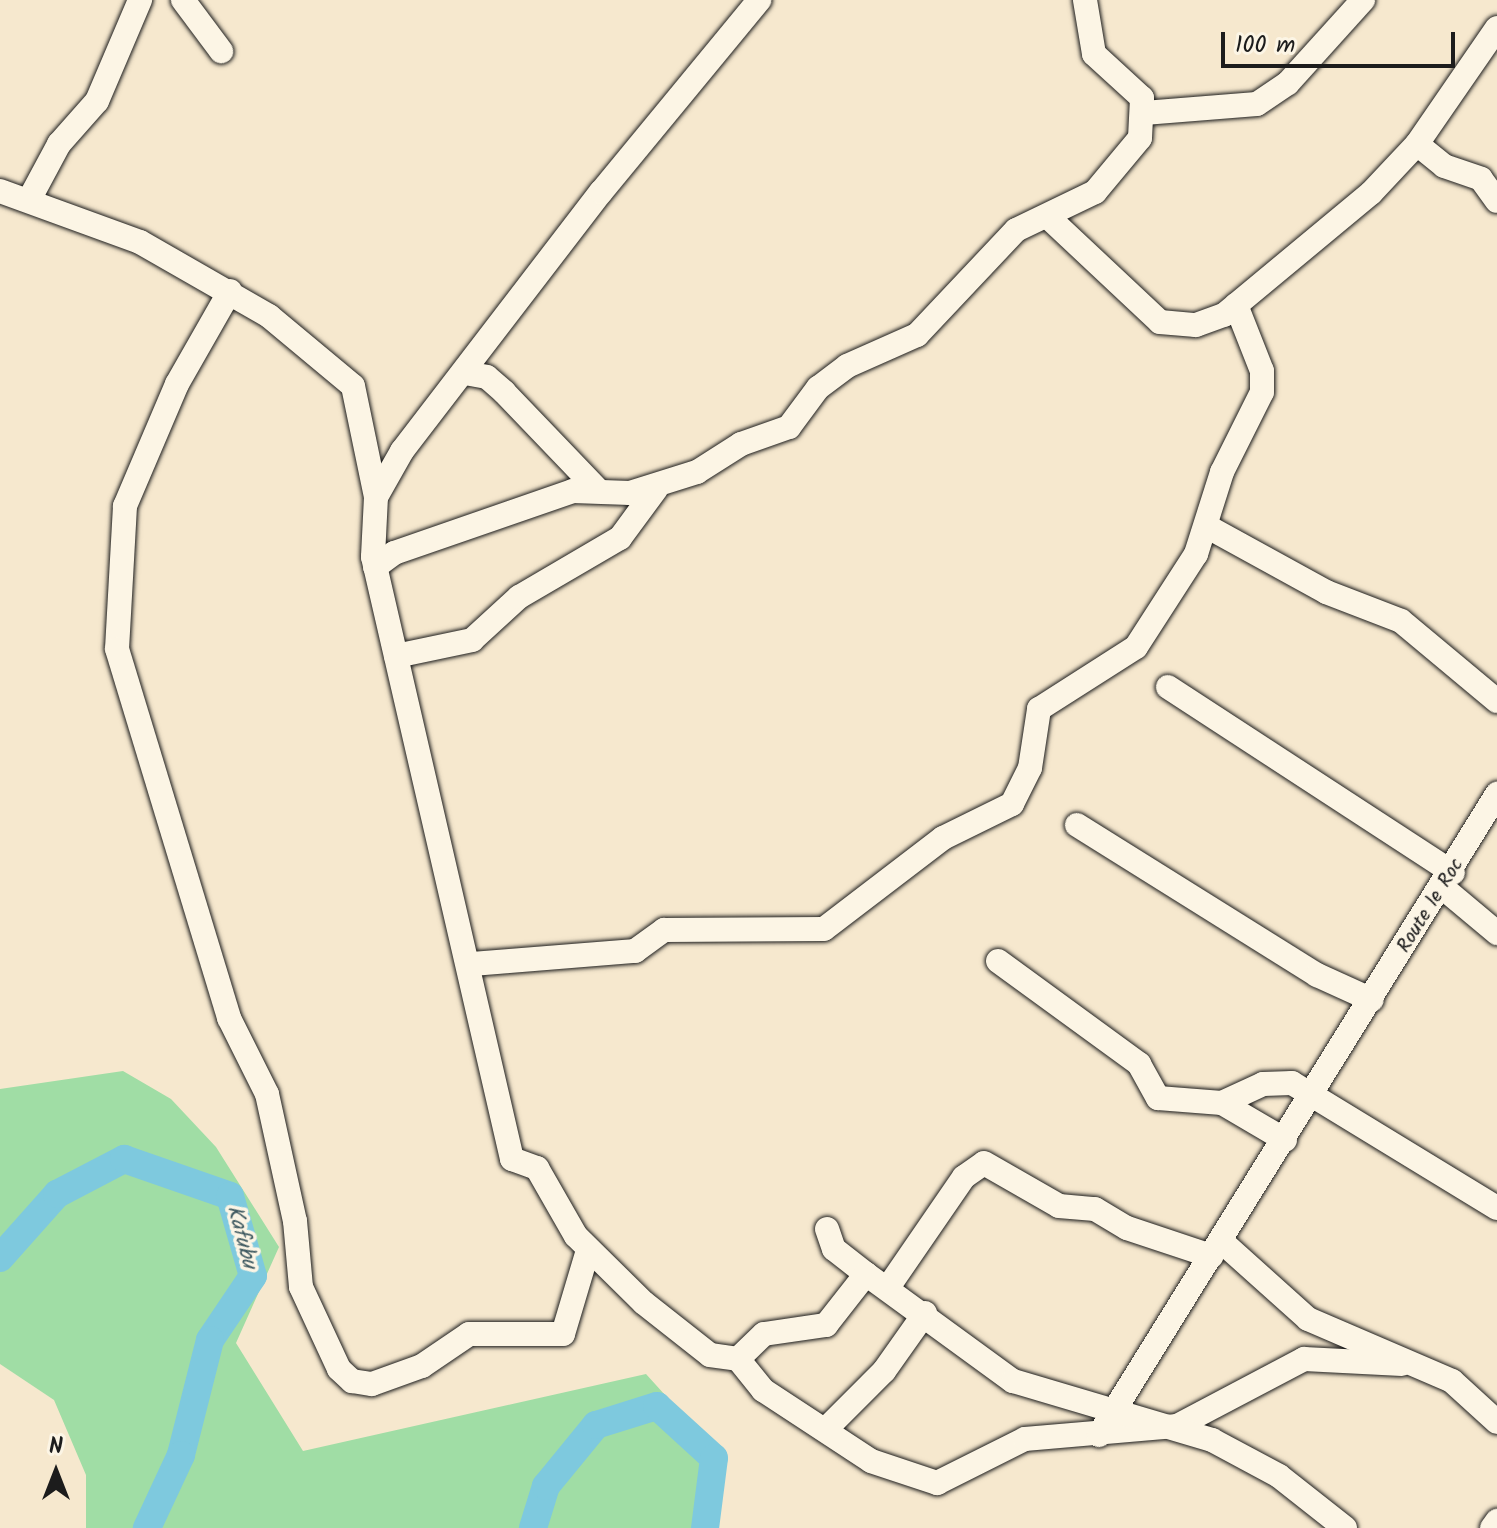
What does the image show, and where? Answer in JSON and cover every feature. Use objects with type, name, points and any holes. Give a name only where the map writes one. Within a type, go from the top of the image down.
[{"type":"street","points":[[29,200],[59,144],[97,101],[140,0]]},
{"type":"street","points":[[183,0],[221,51]]},
{"type":"street","points":[[376,497],[402,451],[759,0]]},
{"type":"street","points":[[375,567],[488,520],[597,489],[656,489],[789,427],[818,388],[847,366],[917,335],[1016,230],[1047,216],[1114,175],[1140,138],[1144,113],[1142,98],[1094,54],[1085,0]]},
{"type":"street","points":[[1144,113],[1257,104],[1288,83],[1363,0]]},
{"type":"street","points":[[1047,216],[1160,322],[1196,325],[1236,305],[1338,227],[1417,144],[1497,28]]},
{"type":"street","points":[[1417,144],[1444,166],[1481,179],[1497,201]]},
{"type":"street","points":[[0,191],[101,223],[230,291],[353,386],[376,497],[375,567],[472,964],[512,1159],[537,1168],[588,1250],[710,1355],[738,1359],[763,1390],[871,1461],[937,1483],[1025,1439],[1177,1426],[1304,1359],[1402,1364]]},
{"type":"street","points":[[230,291],[177,384],[125,506],[117,649],[229,1018],[267,1094],[295,1221],[301,1287],[339,1369],[352,1381],[381,1383],[469,1334],[563,1334],[588,1250]]},
{"type":"street","points":[[472,964],[635,951],[664,930],[832,925],[943,838],[1012,804],[1030,768],[1039,709],[1136,647],[1208,527],[1222,472],[1262,392],[1262,371],[1236,305]]},
{"type":"street","points":[[465,373],[487,377],[597,489]]},
{"type":"street","points":[[396,656],[472,640],[519,597],[620,538],[656,489]]},
{"type":"street","points":[[1208,527],[1326,592],[1401,621],[1497,701]]},
{"type":"street","points":[[1168,687],[1448,880],[1497,933]]},
{"type":"street","name":"Route le Roc","points":[[1099,1435],[1448,880],[1497,794]]},
{"type":"street","points":[[1077,825],[1367,1008]]},
{"type":"street","points":[[998,961],[1144,1068],[1158,1098],[1222,1103],[1285,1140]]},
{"type":"street","points":[[1222,1103],[1263,1084],[1314,1092],[1497,1208]]},
{"type":"street","points":[[889,1286],[964,1177],[984,1163],[1059,1206],[1095,1209],[1127,1228],[1216,1249],[1308,1319],[1402,1364],[1452,1381],[1497,1422]]},
{"type":"street","points":[[827,1229],[834,1249],[866,1274],[889,1286],[1037,1393],[1115,1407],[1177,1426],[1279,1476],[1345,1528]]},
{"type":"street","points":[[738,1359],[764,1334],[826,1325],[866,1274]]},
{"type":"street","points":[[826,1429],[884,1371],[925,1313]]},
{"type":"street","points":[[1492,1528],[1497,1521]]},
{"type":"green space","points":[[123,1071],[171,1099],[216,1147],[279,1247],[236,1343],[303,1451],[646,1374],[694,1427],[709,1528],[86,1528],[86,1475],[54,1400],[0,1364],[0,1089]]},
{"type":"waterway","name":"Kafubu","points":[[0,1258],[57,1194],[124,1159],[230,1196],[253,1276],[210,1340],[181,1455],[147,1528]]},
{"type":"waterway","name":"Kafubu","points":[[533,1528],[546,1486],[596,1425],[657,1406],[714,1458],[705,1528]]}]
